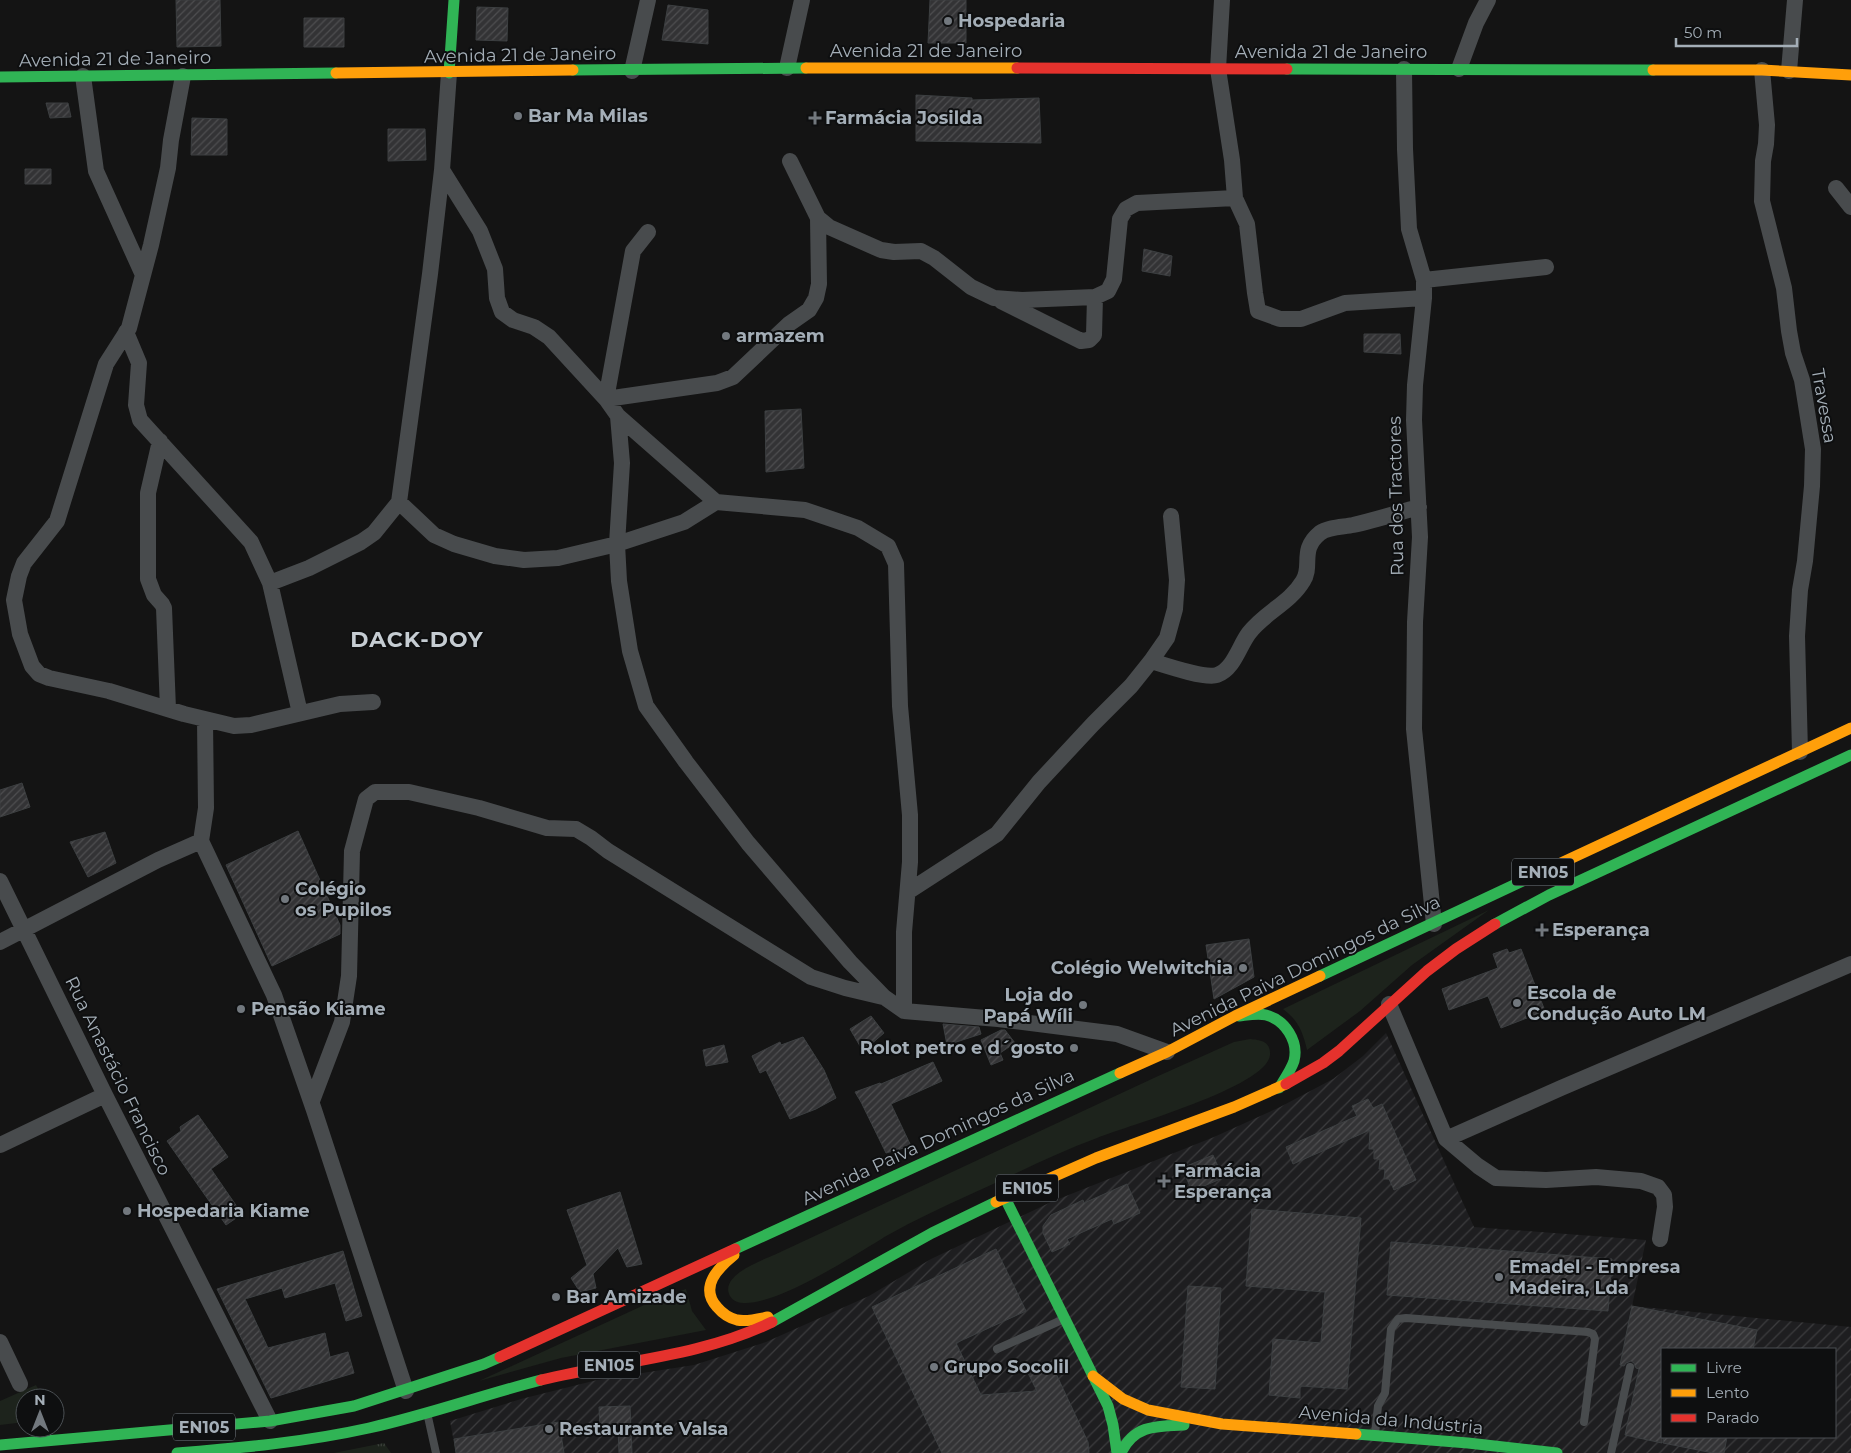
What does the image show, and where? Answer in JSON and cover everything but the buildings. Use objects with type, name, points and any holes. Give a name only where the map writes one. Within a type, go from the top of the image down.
[{"type":"main road","points":[[450,73],[454,0]]},
{"type":"main road","name":"Avenida 21 de Janeiro","points":[[0,77],[787,68],[1762,70],[1851,76]]},
{"type":"main road","name":"Avenida Paiva Domingos da Silva","points":[[0,1445],[270,1421],[354,1406],[484,1364],[1167,1052],[1236,1016],[1851,728]]},
{"type":"main road","name":"EN105","points":[[177,1453],[295,1442],[363,1429],[553,1377],[644,1358],[690,1352],[735,1338],[788,1315],[918,1241],[1005,1198],[1100,1156],[1247,1102],[1279,1088],[1311,1070],[1336,1052],[1427,970],[1463,944],[1511,915],[1558,891],[1851,755]]},
{"type":"main road","points":[[1236,1016],[1264,1014],[1278,1020],[1286,1028],[1293,1041],[1294,1060],[1279,1088]]},
{"type":"main road","points":[[1005,1198],[1108,1406],[1113,1425],[1116,1453]]},
{"type":"main road","points":[[752,1242],[722,1265],[711,1280],[709,1293],[713,1304],[726,1316],[740,1320],[788,1315]]},
{"type":"main road","name":"Avenida da Indústria","points":[[1093,1376],[1123,1399],[1148,1410],[1222,1424]]},
{"type":"main road","name":"Avenida da Indústria","points":[[1121,1453],[1123,1447],[1140,1429],[1163,1425],[1222,1424],[1557,1453]]},
{"type":"street","points":[[632,71],[648,0]]},
{"type":"street","points":[[787,68],[802,0]]},
{"type":"street","points":[[1222,0],[1218,69],[1236,198],[1248,224],[1254,293],[1258,311],[1280,319],[1301,318],[1345,303],[1424,298]]},
{"type":"street","points":[[1459,69],[1476,23],[1488,0]]},
{"type":"street","points":[[1789,71],[1795,0]]},
{"type":"street","name":"Rua dos Tractores","points":[[1404,69],[1409,229],[1424,280],[1424,298],[1415,384],[1414,420],[1420,537],[1415,622],[1414,729],[1434,924]]},
{"type":"street","name":"Travessa","points":[[1762,70],[1767,125],[1763,161],[1762,201],[1784,288],[1789,331],[1793,353],[1802,380],[1813,449],[1812,486],[1805,561],[1800,590],[1797,636],[1800,752]]},
{"type":"street","points":[[270,583],[309,568],[361,542],[374,533],[399,502],[442,170],[450,73]]},
{"type":"street","points":[[83,76],[96,171],[143,274]]},
{"type":"street","points":[[183,76],[171,140],[168,168],[129,328],[106,364],[57,521],[24,563],[19,576],[14,600],[20,634],[32,666],[39,674],[49,678],[109,691],[205,720],[234,726],[250,725],[340,704],[373,702]]},
{"type":"street","points":[[790,161],[818,218],[829,227],[881,250],[921,252],[934,258],[971,287],[1081,341],[1089,340],[1094,336],[1095,297]]},
{"type":"street","points":[[442,170],[480,231],[495,270],[497,298],[502,312],[513,320],[534,327],[549,337],[606,399],[618,416],[716,502],[805,510],[858,528],[888,546],[896,564],[900,706],[910,815],[909,891],[904,932],[904,1011]]},
{"type":"street","points":[[1836,188],[1851,207]]},
{"type":"street","points":[[994,298],[1022,300],[1095,297],[1108,291],[1114,279],[1120,219],[1126,209],[1137,203],[1236,198]]},
{"type":"street","points":[[606,399],[716,384],[733,377],[789,324],[809,310],[816,298],[819,284],[818,218]]},
{"type":"street","points":[[606,399],[633,251],[648,232]]},
{"type":"street","points":[[1424,280],[1546,267]]},
{"type":"street","points":[[126,332],[139,363],[136,406],[140,420],[251,542],[270,583],[300,713]]},
{"type":"street","points":[[618,416],[622,463],[617,544],[619,581],[630,651],[646,706],[748,843],[850,962],[884,997],[904,1011],[998,1019],[1117,1034],[1167,1052]]},
{"type":"street","points":[[160,441],[148,493],[148,579],[154,595],[164,608],[168,709]]},
{"type":"street","points":[[399,502],[434,535],[454,544],[495,556],[524,560],[558,558],[617,544],[684,522],[716,502]]},
{"type":"street","points":[[1151,661],[1190,673],[1217,675],[1235,659],[1249,633],[1294,594],[1305,579],[1311,541],[1322,531],[1354,525],[1418,506]]},
{"type":"street","points":[[909,891],[997,834],[1039,782],[1131,686],[1151,661],[1167,638],[1175,609],[1177,580],[1171,516]]},
{"type":"street","points":[[205,720],[206,808],[201,841],[274,995],[312,1101],[406,1390]]},
{"type":"street","points":[[312,1101],[342,1022],[349,976],[352,852],[366,799],[375,792],[409,792],[479,808],[547,828],[576,830],[591,838],[608,852],[811,977],[845,988],[884,997]]},
{"type":"street","points":[[0,942],[158,860],[201,841]]},
{"type":"street","name":"Rua Anastácio Francisco","points":[[0,881],[105,1095],[270,1421]]},
{"type":"street","points":[[1446,1139],[1851,964]]},
{"type":"street","points":[[1389,1004],[1446,1139],[1478,1166],[1496,1178],[1546,1180],[1596,1177],[1641,1181],[1658,1187],[1664,1195],[1665,1207],[1660,1239]]},
{"type":"street","points":[[0,1145],[105,1095]]},
{"type":"street","points":[[0,1342],[20,1384]]},
{"type":"lane","points":[[997,1349],[1066,1318]]},
{"type":"lane","points":[[1375,1436],[1378,1406],[1385,1393],[1391,1329],[1398,1319],[1406,1318],[1588,1332],[1593,1334],[1595,1339],[1584,1422]]},
{"type":"lane","points":[[1611,1453],[1630,1367]]},
{"type":"lane","points":[[427,1413],[436,1453]]},
{"type":"shaded area","points":[[1386,1033],[1474,1227],[1646,1240],[1632,1306],[1851,1327],[1851,1453],[456,1453],[450,1421],[521,1399],[597,1380],[694,1365],[766,1342],[869,1296],[931,1259],[1051,1202],[1214,1137],[1280,1107],[1333,1079],[1363,1056]]},
{"type":"green space","points":[[1489,910],[1412,965],[1360,1011],[1307,1050],[1299,1027],[1283,1009]]},
{"type":"green space","points":[[1250,1039],[1267,1044],[1270,1055],[1263,1067],[1246,1080],[1222,1092],[1164,1115],[1081,1144],[1049,1158],[918,1219],[834,1268],[782,1293],[759,1301],[741,1303],[730,1296],[728,1289],[730,1282],[735,1276],[751,1265],[1156,1077],[1234,1042]]},
{"type":"green space","points":[[686,1289],[692,1311],[706,1330],[561,1358],[479,1381],[655,1300]]},
{"type":"green space","points":[[15,1394],[15,1423],[0,1425],[0,1401]]},
{"type":"green space","points":[[384,1443],[391,1453],[334,1453]]},
{"type":"traffic: fast","points":[[449,73],[454,0]]},
{"type":"traffic: fast","points":[[573,70],[806,68]]},
{"type":"traffic: fast","points":[[1287,69],[1653,70]]},
{"type":"traffic: fast","points":[[0,77],[336,73]]},
{"type":"traffic: fast","points":[[1495,924],[1549,895],[1851,755]]},
{"type":"traffic: fast","points":[[1320,976],[1531,877]]},
{"type":"traffic: fast","points":[[1239,1016],[1266,1015],[1279,1021],[1289,1032],[1294,1046],[1294,1061],[1279,1088]]},
{"type":"traffic: fast","points":[[735,1249],[1120,1073]]},
{"type":"traffic: fast","points":[[1005,1198],[1108,1406],[1117,1453]]},
{"type":"traffic: fast","points":[[772,1322],[932,1233],[996,1202]]},
{"type":"traffic: fast","points":[[0,1445],[270,1421],[354,1406],[484,1364],[500,1357]]},
{"type":"traffic: fast","points":[[177,1453],[273,1444],[345,1433],[412,1417],[541,1380]]},
{"type":"traffic: fast","points":[[1121,1453],[1126,1444],[1139,1432],[1155,1427],[1184,1425]]},
{"type":"traffic: fast","points":[[1356,1434],[1468,1443],[1557,1453]]},
{"type":"traffic: slow","points":[[806,68],[1017,68]]},
{"type":"traffic: slow","points":[[336,73],[573,70]]},
{"type":"traffic: slow","points":[[1653,70],[1762,70],[1851,75]]},
{"type":"traffic: slow","points":[[1531,877],[1851,728]]},
{"type":"traffic: slow","points":[[1120,1073],[1167,1052],[1235,1016],[1320,976]]},
{"type":"traffic: slow","points":[[996,1202],[1096,1158],[1234,1107],[1286,1084]]},
{"type":"traffic: slow","points":[[734,1255],[713,1278],[710,1285],[712,1300],[721,1311],[734,1319],[741,1321],[768,1317]]},
{"type":"traffic: slow","points":[[1093,1376],[1123,1399],[1148,1410],[1222,1424],[1356,1434]]},
{"type":"traffic: jam","points":[[1017,68],[1287,69]]},
{"type":"traffic: jam","points":[[1286,1084],[1323,1063],[1339,1051],[1427,971],[1456,949],[1495,924]]},
{"type":"traffic: jam","points":[[500,1357],[735,1249]]},
{"type":"traffic: jam","points":[[541,1380],[688,1351],[745,1334],[772,1322]]},
{"type":"place","name":"Hospedaria","points":[[948,21]]},
{"type":"place","name":"Bar Ma Milas","points":[[518,116]]},
{"type":"place","name":"Farmácia Josilda","points":[[815,118]]},
{"type":"place","name":"armazem","points":[[726,336]]},
{"type":"place","name":"Colégio os Pupilos","points":[[285,899]]},
{"type":"place","name":"Esperança","points":[[1542,930]]},
{"type":"place","name":"Colégio Welwitchia","points":[[1243,968]]},
{"type":"place","name":"Escola de Condução Auto LM","points":[[1517,1003]]},
{"type":"place","name":"Loja do Papá Wíli","points":[[1083,1005]]},
{"type":"place","name":"Pensão Kiame","points":[[241,1009]]},
{"type":"place","name":"Rolot petro e d´gosto","points":[[1074,1048]]},
{"type":"place","name":"Farmácia Esperança","points":[[1164,1181]]},
{"type":"place","name":"Hospedaria Kiame","points":[[127,1211]]},
{"type":"place","name":"Emadel - Empresa Madeira, Lda","points":[[1499,1277]]},
{"type":"place","name":"Bar Amizade","points":[[556,1297]]},
{"type":"place","name":"Grupo Socolil","points":[[934,1367]]},
{"type":"place","name":"Restaurante Valsa","points":[[549,1429]]},
{"type":"district","name":"DACK-DOY","points":[[417,639]]}]
